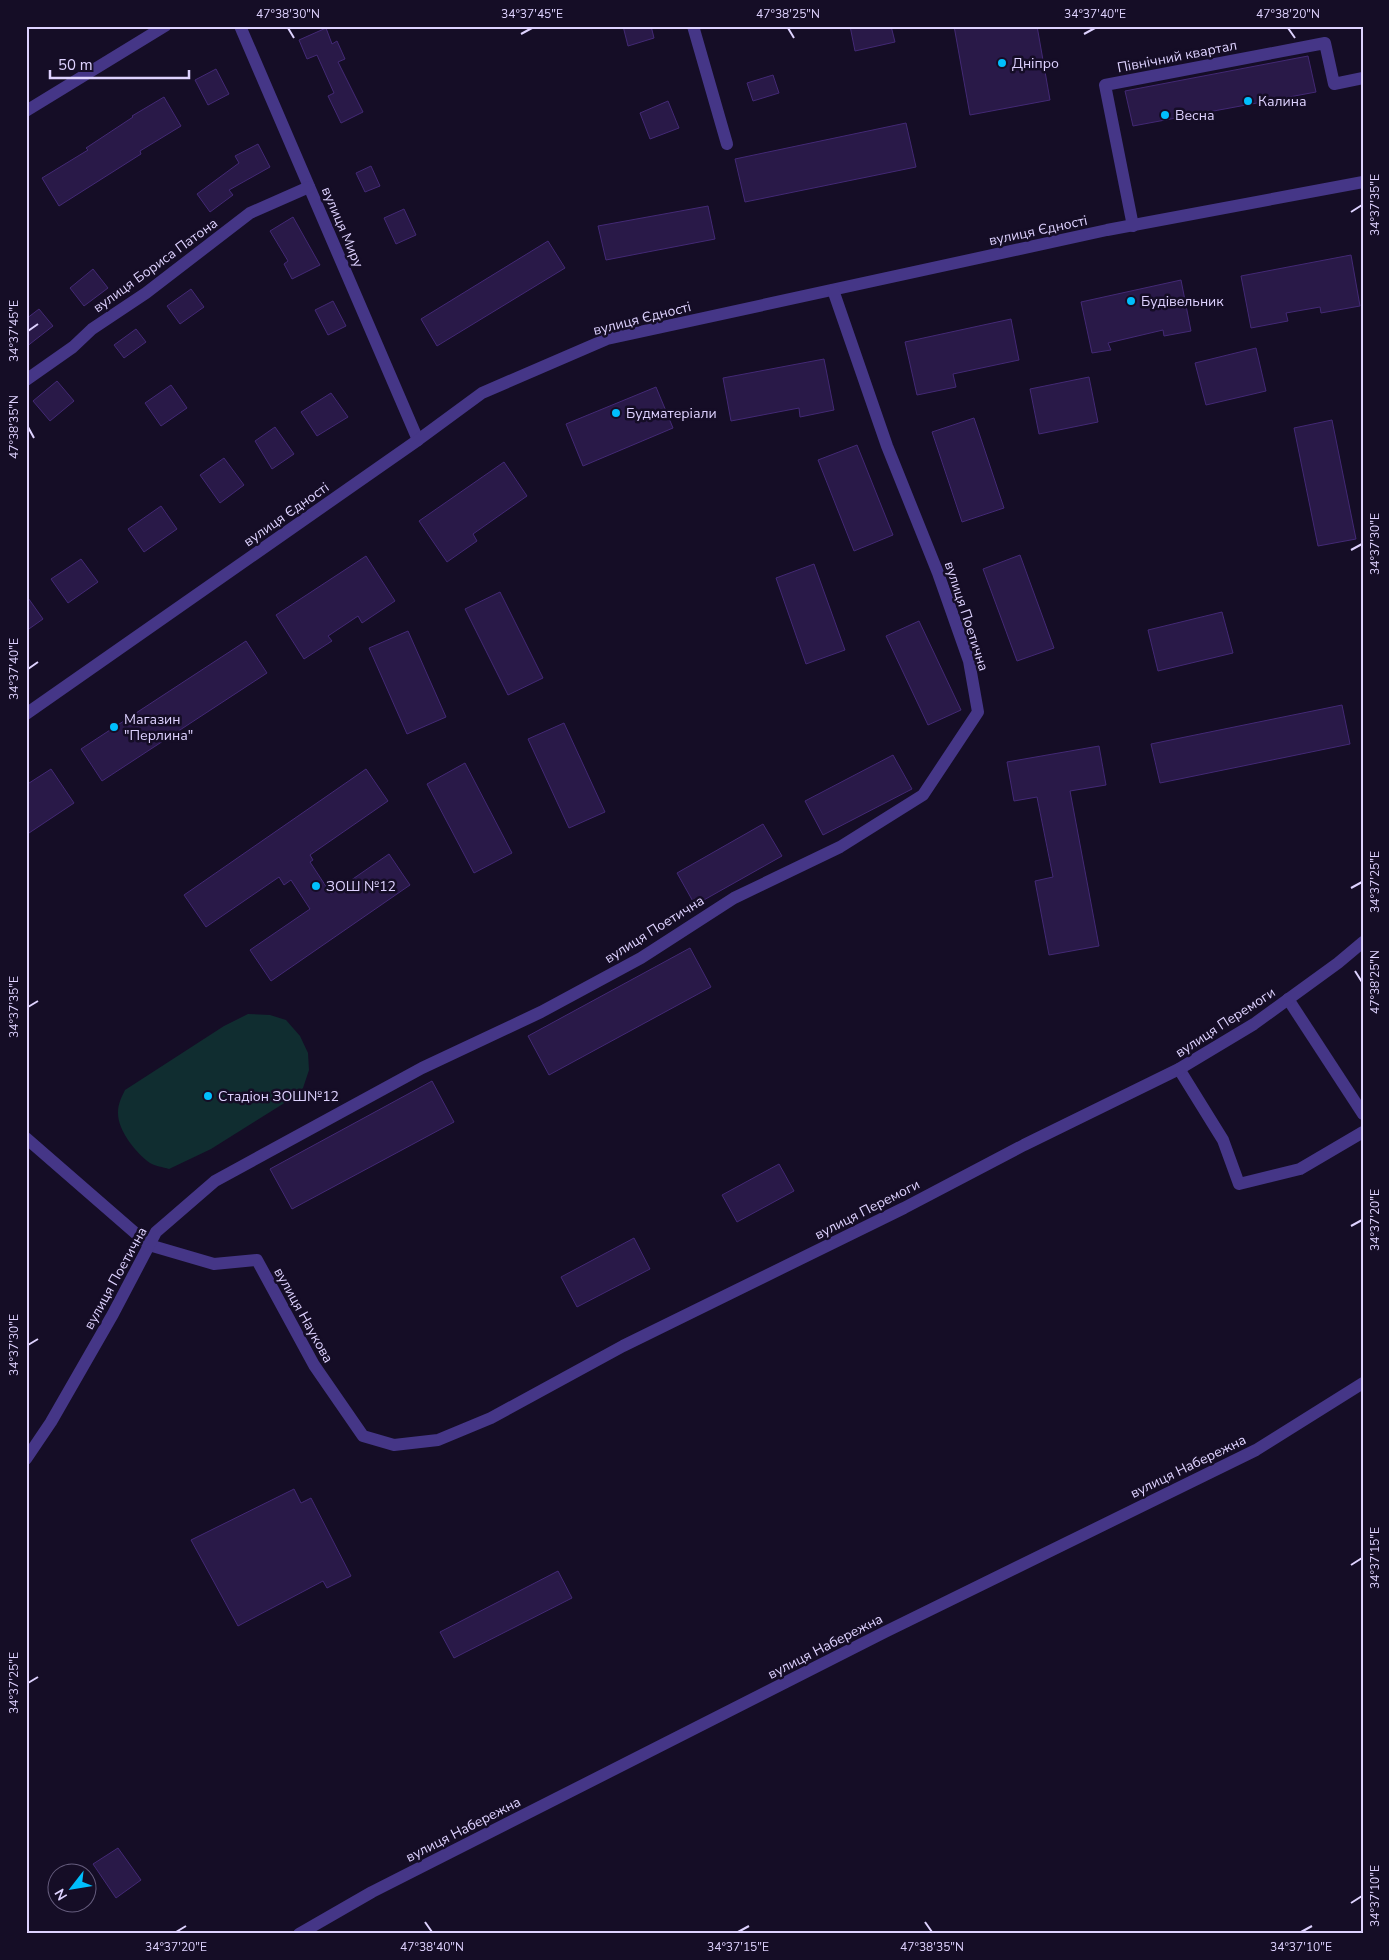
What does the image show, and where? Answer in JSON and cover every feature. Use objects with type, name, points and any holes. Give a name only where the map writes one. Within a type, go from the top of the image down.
[{"type":"street","points":[[26,111],[164,26]]},
{"type":"street","name":"вулиця Миру","points":[[240,26],[418,440]]},
{"type":"street","points":[[693,26],[727,144]]},
{"type":"street","name":"Північний квартал","points":[[1133,226],[1105,85],[1325,43],[1334,84],[1363,78]]},
{"type":"street","name":"вулиця Єдності","points":[[26,714],[418,440],[482,393],[607,339],[1133,226],[1363,182]]},
{"type":"street","name":"вулиця Бориса Патона","points":[[26,380],[74,348],[92,329],[146,293],[250,213],[309,187]]},
{"type":"street","name":"вулиця Поетична","points":[[26,1459],[56,1413],[113,1314],[156,1232],[216,1181],[422,1068],[540,1012],[641,958],[734,898],[840,847],[923,795],[978,712],[969,661],[938,573],[887,446],[833,290]]},
{"type":"street","name":"вулиця Перемоги","points":[[362,1436],[394,1445],[438,1440],[491,1418],[623,1346],[904,1208],[1024,1144],[1179,1069],[1254,1024],[1338,963],[1363,942]]},
{"type":"street","points":[[1288,999],[1363,1114]]},
{"type":"street","points":[[1179,1069],[1223,1140],[1239,1184],[1300,1169],[1363,1132]]},
{"type":"street","name":"вулиця Наукова","points":[[26,1138],[149,1244],[214,1264],[257,1260],[314,1365],[362,1436]]},
{"type":"street","name":"вулиця Набережна","points":[[299,1934],[372,1892],[885,1632],[1256,1450],[1363,1383]]},
{"type":"green space","name":"Стадіон ЗОШ№12","points":[[248,1014],[270,1015],[286,1020],[300,1036],[308,1053],[309,1070],[303,1088],[286,1102],[211,1149],[169,1169],[150,1163],[134,1148],[121,1127],[118,1110],[125,1090],[224,1026]]},
{"type":"building","points":[[623,26],[651,26],[654,38],[628,46]]},
{"type":"building","points":[[850,26],[891,26],[895,42],[855,51]]},
{"type":"building","name":"Дніпро","points":[[954,26],[1037,26],[1050,100],[970,115]]},
{"type":"building","points":[[326,28],[332,44],[337,41],[345,59],[338,62],[363,112],[341,123],[328,96],[334,93],[317,55],[307,59],[299,40]]},
{"type":"building","points":[[1308,56],[1316,92],[1133,126],[1125,91]]},
{"type":"building","points":[[216,69],[229,94],[208,105],[195,80]]},
{"type":"building","points":[[773,75],[779,93],[753,101],[747,83]]},
{"type":"building","points":[[164,97],[181,126],[140,151],[141,154],[59,206],[42,178],[88,150],[86,148],[132,116]]},
{"type":"building","points":[[668,101],[679,128],[650,139],[640,113]]},
{"type":"building","points":[[906,123],[916,167],[745,202],[735,159]]},
{"type":"building","points":[[258,144],[270,167],[229,190],[233,195],[210,212],[197,194],[239,163],[235,156]]},
{"type":"building","points":[[371,166],[380,186],[365,192],[356,173]]},
{"type":"building","points":[[708,206],[715,239],[606,260],[598,226]]},
{"type":"building","points":[[404,209],[416,235],[396,244],[384,218]]},
{"type":"building","points":[[293,217],[320,265],[292,279],[284,264],[288,261],[270,231]]},
{"type":"building","points":[[548,241],[565,268],[437,346],[421,319]]},
{"type":"building","points":[[1351,255],[1360,306],[1321,313],[1320,307],[1286,313],[1288,321],[1251,328],[1241,276]]},
{"type":"building","points":[[93,269],[108,288],[84,306],[70,288]]},
{"type":"building","points":[[1181,280],[1191,331],[1164,336],[1163,330],[1108,343],[1111,350],[1092,353],[1081,302]]},
{"type":"building","points":[[191,289],[204,307],[180,324],[167,306]]},
{"type":"building","points":[[333,301],[346,326],[328,335],[315,310]]},
{"type":"building","points":[[39,309],[53,326],[26,347],[26,319]]},
{"type":"building","points":[[1011,319],[1019,360],[953,374],[956,387],[917,395],[905,342]]},
{"type":"building","points":[[136,329],[146,342],[124,358],[114,345]]},
{"type":"building","points":[[1256,348],[1266,391],[1206,405],[1195,363]]},
{"type":"building","points":[[824,359],[834,410],[800,417],[799,408],[731,421],[723,378]]},
{"type":"building","points":[[1089,377],[1098,422],[1039,434],[1030,389]]},
{"type":"building","points":[[57,381],[74,401],[50,421],[33,401]]},
{"type":"building","points":[[171,385],[187,408],[161,426],[145,403]]},
{"type":"building","points":[[656,387],[673,428],[583,466],[566,424]]},
{"type":"building","points":[[331,393],[348,417],[317,436],[301,412]]},
{"type":"building","points":[[974,418],[1004,508],[962,522],[932,432]]},
{"type":"building","points":[[1332,420],[1356,539],[1318,546],[1294,428]]},
{"type":"building","points":[[275,427],[294,454],[272,469],[255,441]]},
{"type":"building","points":[[857,445],[893,535],[854,551],[818,460]]},
{"type":"building","points":[[224,458],[244,485],[220,503],[200,475]]},
{"type":"building","points":[[504,462],[527,496],[473,534],[477,541],[447,562],[419,521]]},
{"type":"building","points":[[161,506],[177,529],[144,552],[128,529]]},
{"type":"building","points":[[1020,555],[1054,648],[1017,661],[983,569]]},
{"type":"building","points":[[366,556],[395,601],[362,623],[358,616],[328,636],[332,641],[304,659],[276,615]]},
{"type":"building","points":[[81,559],[98,582],[68,603],[51,579]]},
{"type":"building","points":[[814,564],[845,650],[806,664],[776,578]]},
{"type":"building","points":[[500,592],[543,678],[508,695],[465,609]]},
{"type":"building","points":[[26,595],[43,619],[26,631]]},
{"type":"building","points":[[1222,612],[1233,653],[1158,671],[1148,630]]},
{"type":"building","points":[[919,621],[961,710],[928,725],[886,636]]},
{"type":"building","points":[[408,631],[446,717],[407,734],[369,648]]},
{"type":"building","points":[[246,641],[267,673],[102,781],[81,749]]},
{"type":"building","points":[[1342,705],[1350,744],[1160,783],[1151,744]]},
{"type":"building","points":[[564,723],[605,812],[569,828],[528,739]]},
{"type":"building","points":[[1099,746],[1106,785],[1070,791],[1099,946],[1049,955],[1035,881],[1053,877],[1037,797],[1014,801],[1007,762]]},
{"type":"building","points":[[893,755],[912,789],[823,835],[805,801]]},
{"type":"building","points":[[465,763],[512,853],[474,873],[427,784]]},
{"type":"building","points":[[51,769],[74,803],[26,835],[26,785]]},
{"type":"building","name":"ЗОШ №12","points":[[366,769],[388,801],[310,855],[313,860],[310,862],[331,894],[389,854],[410,885],[271,981],[250,950],[310,909],[291,880],[284,885],[279,877],[206,927],[184,895]]},
{"type":"building","points":[[763,824],[782,856],[695,905],[677,873]]},
{"type":"building","points":[[690,948],[711,987],[549,1075],[528,1036]]},
{"type":"building","points":[[432,1081],[454,1122],[292,1209],[270,1169]]},
{"type":"building","points":[[779,1164],[794,1191],[737,1222],[722,1195]]},
{"type":"building","points":[[634,1238],[650,1269],[577,1307],[561,1277]]},
{"type":"building","points":[[294,1489],[301,1503],[311,1498],[351,1576],[327,1588],[323,1581],[238,1626],[191,1540]]},
{"type":"building","points":[[558,1571],[572,1598],[454,1658],[440,1632]]},
{"type":"building","points":[[118,1848],[141,1880],[116,1898],[98,1871],[98,1862],[96,1862]]},
{"type":"place","name":"Дніпро","points":[[1002,63]]},
{"type":"place","name":"Калина","points":[[1248,101]]},
{"type":"place","name":"Весна","points":[[1165,115]]},
{"type":"place","name":"Будівельник","points":[[1131,301]]},
{"type":"place","name":"Будматеріали","points":[[616,413]]},
{"type":"place","name":"Магазин \"Перлина\"","points":[[114,727]]},
{"type":"place","name":"ЗОШ №12","points":[[316,886]]},
{"type":"place","name":"Стадіон ЗОШ№12","points":[[208,1096]]}]
